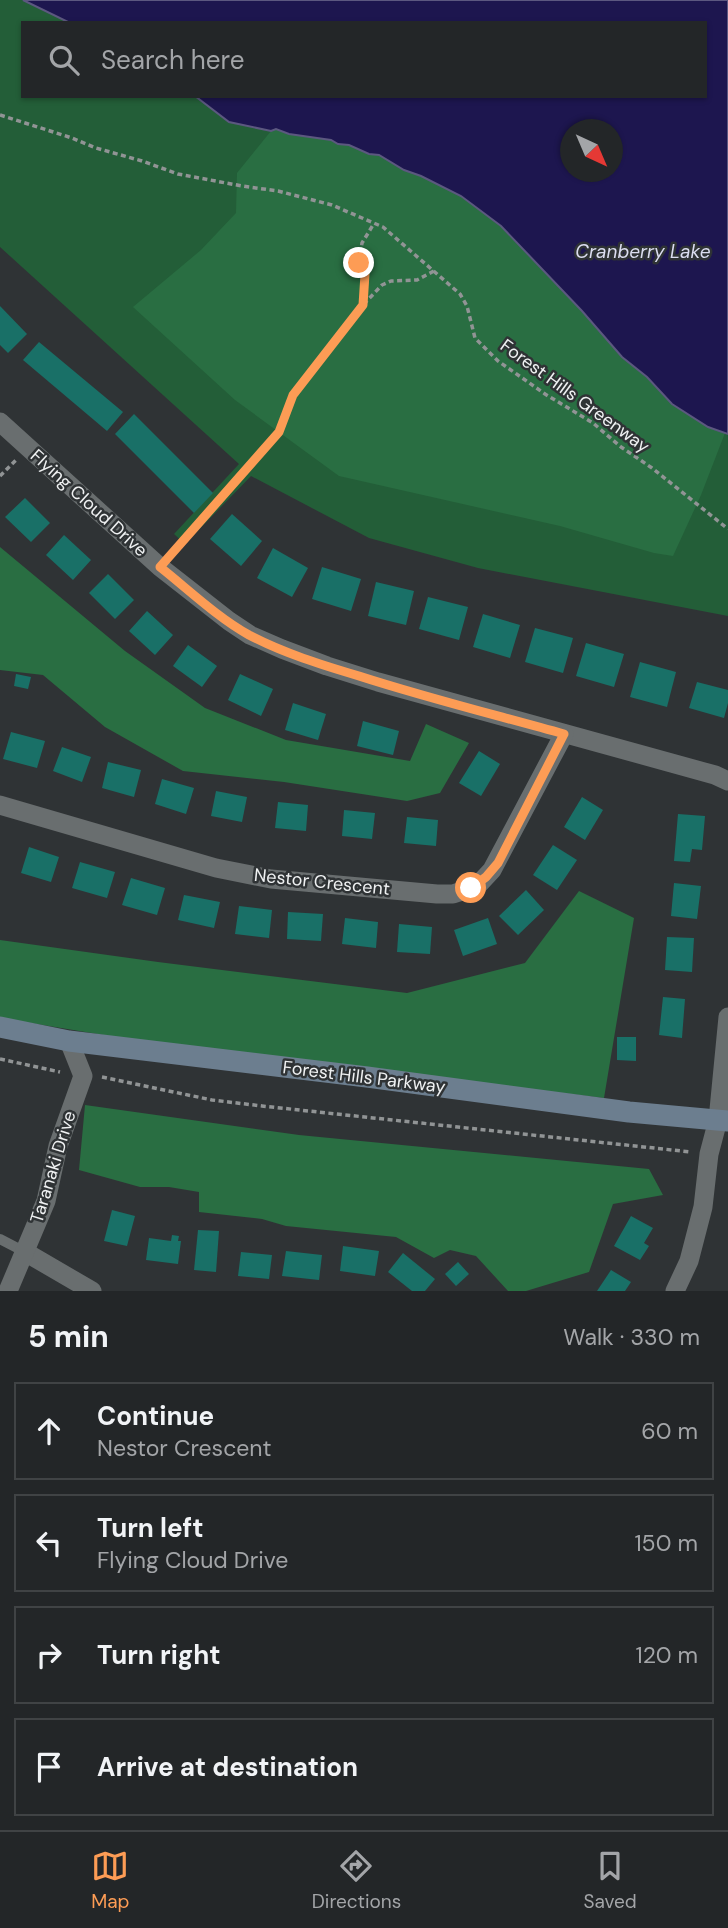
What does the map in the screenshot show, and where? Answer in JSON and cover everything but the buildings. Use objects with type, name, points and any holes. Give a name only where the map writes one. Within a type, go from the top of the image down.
[{"type":"main road","name":"Forest Hills Parkway","points":[[0,1027],[69,1041],[629,1112],[723,1121]]},
{"type":"street","name":"Flying Cloud Drive","points":[[0,422],[160,567],[250,635],[327,666],[378,682],[715,775],[728,781]]},
{"type":"street","name":"Nestor Crescent","points":[[0,806],[216,868],[271,879],[453,894],[479,884],[498,863],[564,734]]},
{"type":"street","points":[[675,1291],[696,1238],[703,1207],[709,1154],[723,1121],[728,1017]]},
{"type":"street","points":[[69,1041],[83,1076]]},
{"type":"street","name":"Taranaki Drive","points":[[8,1291],[46,1200],[58,1146],[83,1076]]},
{"type":"street","points":[[25,1252],[92,1291]]},
{"type":"lane","points":[[0,1239],[25,1252]]},
{"type":"path","name":"Forest Hills Greenway","points":[[0,115],[178,174],[278,191],[332,205],[383,227],[460,294],[467,306],[475,338],[498,361],[593,423],[728,529]]},
{"type":"path","points":[[363,305],[365,274],[359,263],[362,243],[374,224]]},
{"type":"path","points":[[160,567],[279,432],[293,395],[363,305],[382,285],[391,281],[417,279],[435,271]]},
{"type":"path","points":[[0,1059],[83,1076],[141,1084],[212,1100],[709,1154]]},
{"type":"green space","points":[[0,0],[23,0],[66,21],[21,21],[21,98],[198,98],[229,122],[277,129],[708,427],[728,434],[728,616],[478,568],[369,538],[251,476],[185,544],[174,534],[239,464],[0,247]]},
{"type":"green space","points":[[277,129],[289,134],[331,140],[382,156],[404,170],[461,196],[501,226],[622,357],[647,377],[672,404],[708,427],[725,433],[673,556],[560,526],[339,476],[235,400],[133,307],[201,250],[236,213],[237,173],[271,131]]},
{"type":"green space","points":[[0,547],[125,651],[205,708],[286,740],[410,761],[426,724],[469,743],[440,793],[407,801],[284,782],[183,771],[105,727],[43,675],[0,670]]},
{"type":"green space","points":[[579,891],[634,918],[604,1098],[195,1050],[0,1018],[0,940],[407,993],[525,963]]},
{"type":"green space","points":[[85,1105],[299,1135],[649,1169],[663,1195],[613,1204],[589,1272],[526,1291],[508,1291],[476,1256],[450,1250],[434,1258],[396,1237],[286,1226],[262,1219],[199,1212],[199,1192],[169,1187],[140,1187],[79,1170]]},
{"type":"water","name":"Cranberry Lake","points":[[23,0],[728,0],[728,434],[708,427],[672,404],[647,377],[622,357],[501,226],[461,196],[404,170],[379,155],[331,140],[289,134],[276,129],[271,131],[229,122],[198,98],[707,98],[707,21],[66,21]]},
{"type":"route","points":[[359,263],[365,274],[363,305],[293,395],[279,432],[160,567],[229,621],[250,635],[282,649],[378,682],[564,734],[498,863],[479,884],[471,888]]}]
